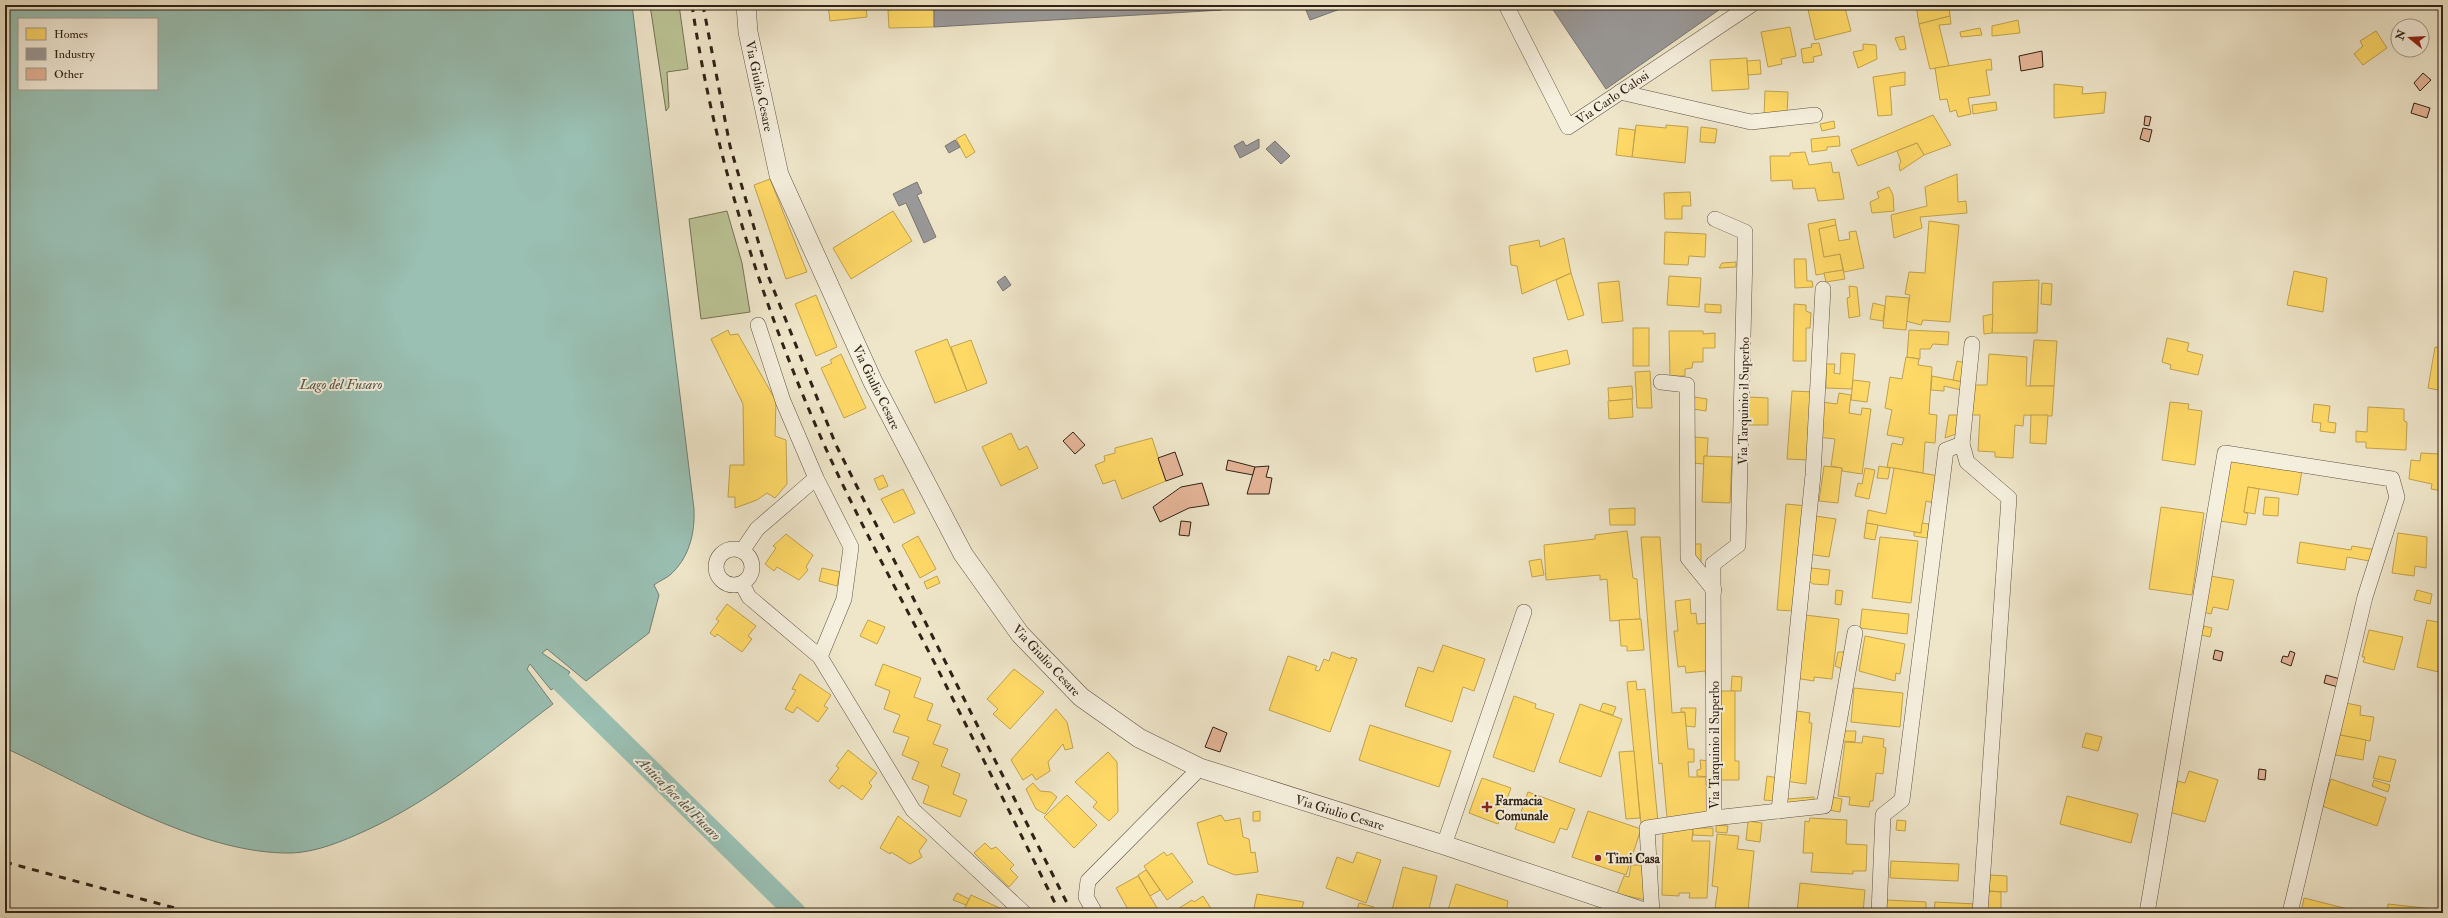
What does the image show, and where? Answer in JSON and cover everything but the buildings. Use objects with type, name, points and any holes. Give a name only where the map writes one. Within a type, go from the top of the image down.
[{"type":"street","name":"Via Giulio Cesare","points":[[746,5],[748,32],[779,175],[873,382],[963,554],[1020,634],[1081,697],[1139,738],[1200,768],[1444,845],[1647,913]]},
{"type":"street","name":"Via Carlo Calosi","points":[[1506,5],[1568,127],[1751,5]]},
{"type":"street","points":[[1620,92],[1751,122],[1815,115]]},
{"type":"street","name":"Via Tarquinio il Superbo","points":[[1652,913],[1647,828],[1714,818],[1714,564],[1738,545],[1745,253],[1745,232],[1715,219]]},
{"type":"street","points":[[1779,811],[1813,475],[1823,289]]},
{"type":"street","points":[[758,325],[784,401],[816,478],[851,547],[844,599],[820,658]]},
{"type":"street","points":[[1972,344],[1962,444],[1967,462],[2009,498],[1980,913]]},
{"type":"street","points":[[1661,382],[1687,385],[1688,558],[1714,590]]},
{"type":"street","points":[[1879,913],[1883,815],[1902,800],[1946,450],[1962,444]]},
{"type":"street","points":[[2147,913],[2224,454],[2392,479],[2397,497],[2366,597],[2290,913]]},
{"type":"street","points":[[742,551],[757,529],[816,478]]},
{"type":"street","points":[[730,549],[742,551],[750,559],[752,570],[747,581],[742,584],[730,586],[724,583],[716,573],[716,561],[724,552],[730,549]]},
{"type":"street","points":[[742,584],[749,597],[820,658],[913,810],[1024,913]]},
{"type":"street","points":[[1444,845],[1524,612]]},
{"type":"street","points":[[1714,818],[1824,806],[1855,633]]},
{"type":"street","points":[[1095,913],[1086,897],[1088,881],[1200,768]]},
{"type":"green space","points":[[650,5],[679,5],[688,69],[667,72],[669,107],[666,111]]},
{"type":"green space","points":[[727,211],[742,263],[750,312],[701,319],[689,219]]},
{"type":"water","name":"Lago del Fusaro","points":[[5,5],[632,5],[694,509],[690,545],[682,561],[670,575],[654,585],[659,595],[649,633],[586,681],[547,649],[542,653],[570,672],[562,683],[551,690],[530,664],[527,669],[553,704],[462,773],[415,804],[357,835],[311,851],[292,853],[256,851],[220,843],[182,831],[145,816],[5,748]]},
{"type":"waterway","name":"Antica foce del Fusaro","points":[[562,683],[796,913]]},
{"type":"railway","points":[[692,5],[701,61],[713,117],[742,227],[779,334],[800,388],[822,440],[848,495],[1060,913]]},
{"type":"railway","points":[[703,5],[730,146],[769,278],[836,445],[1072,913]]},
{"type":"railway","points":[[5,862],[193,913]]},
{"type":"place","name":"Farmacia Comunale","points":[[1487,807]]},
{"type":"place","name":"Timi Casa","points":[[1598,858]]}]
